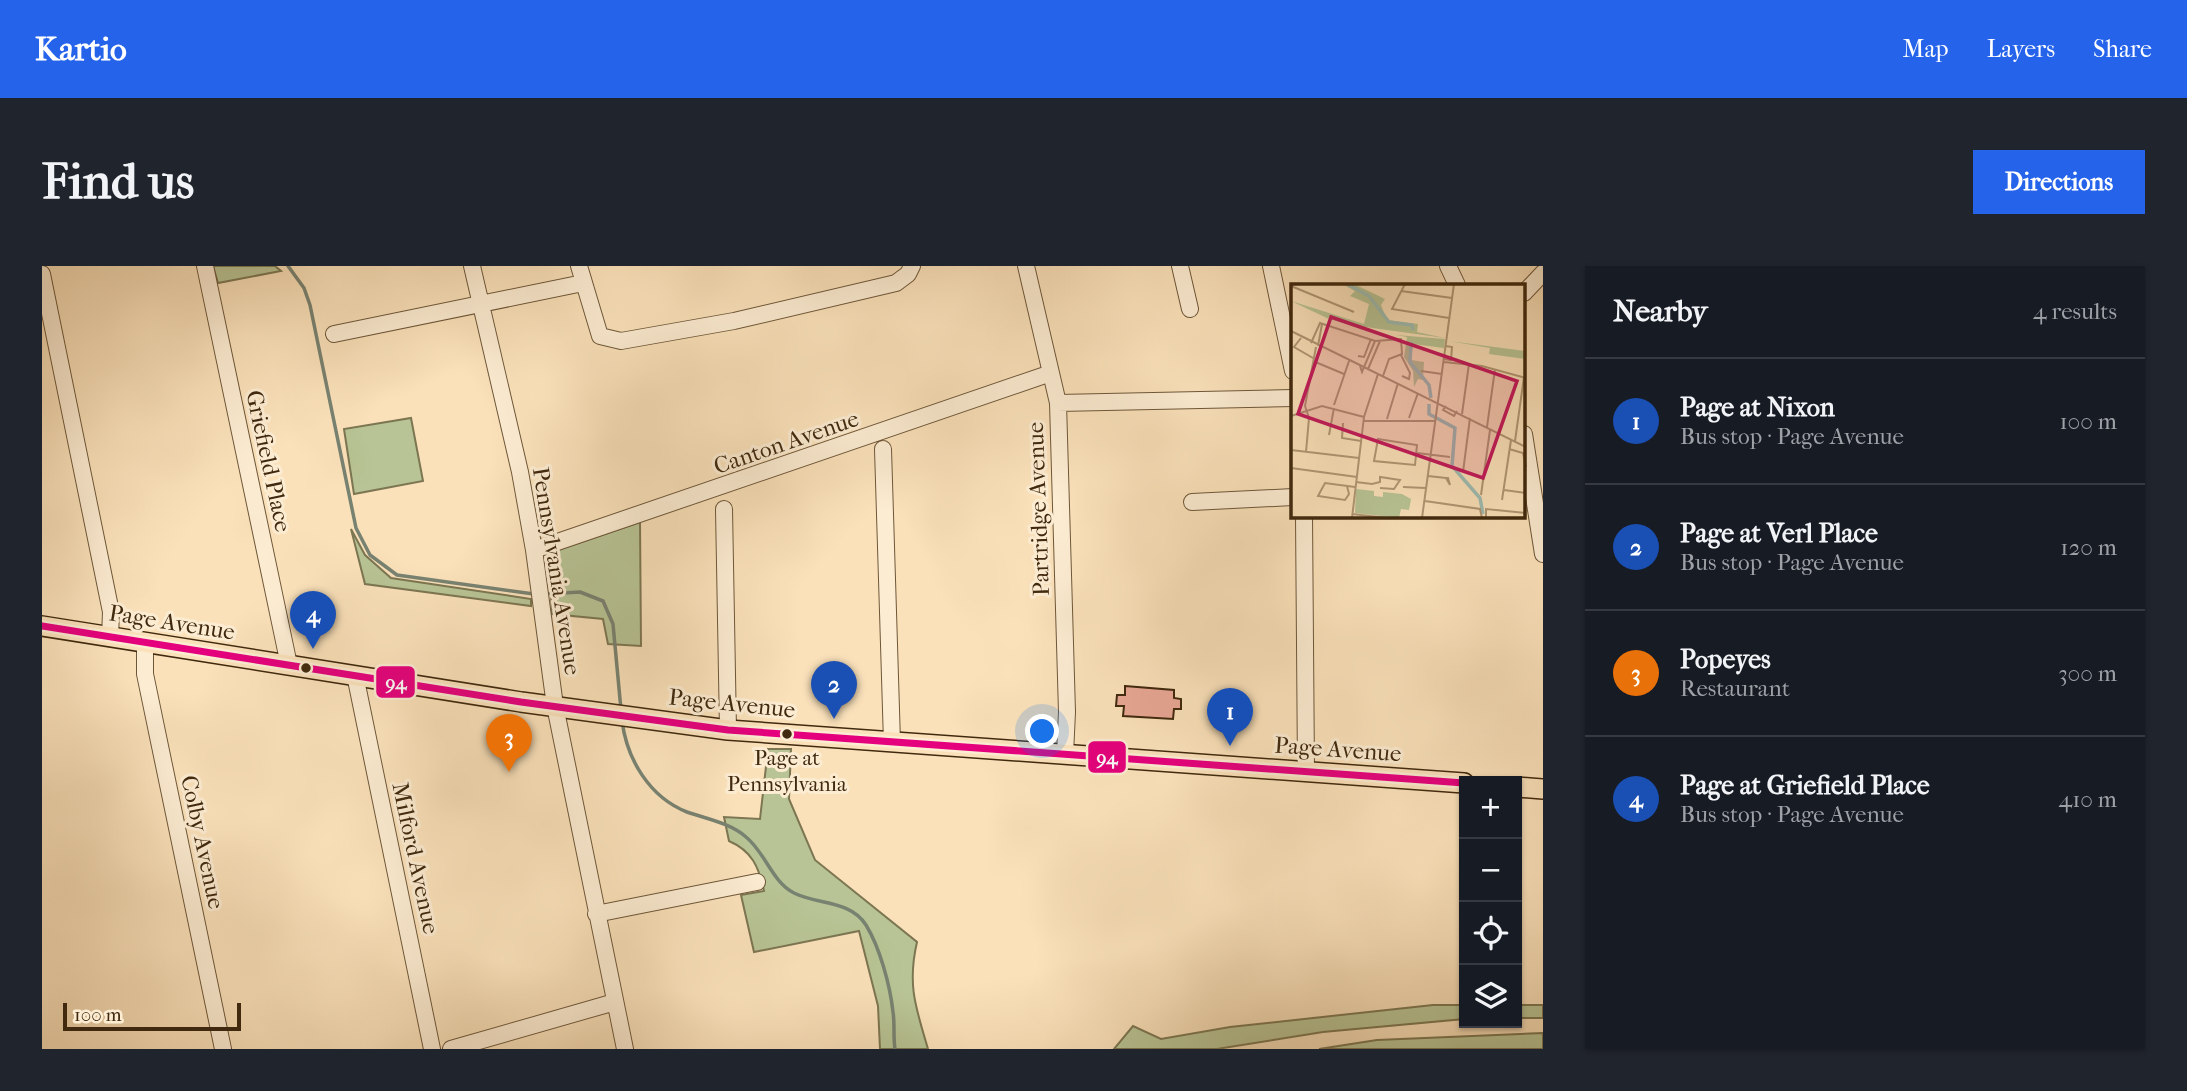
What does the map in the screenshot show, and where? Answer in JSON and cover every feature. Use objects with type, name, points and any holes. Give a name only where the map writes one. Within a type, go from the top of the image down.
[{"type":"main road","name":"Page Avenue","points":[[42,626],[355,676],[728,730],[1459,783]]},
{"type":"main road","points":[[1522,787],[1543,789]]},
{"type":"street","name":"Griefield Place","points":[[205,266],[289,665]]},
{"type":"street","name":"Pennsylvania Avenue","points":[[472,266],[520,472],[534,550],[555,706],[625,1049]]},
{"type":"street","points":[[579,266],[600,336],[621,341],[734,321],[847,296],[896,283],[908,274],[912,266]]},
{"type":"street","name":"Partridge Avenue","points":[[1027,266],[1058,402],[1067,702],[1065,754]]},
{"type":"street","points":[[1180,266],[1190,309]]},
{"type":"street","points":[[1271,266],[1291,361]]},
{"type":"street","points":[[1448,266],[1457,284]]},
{"type":"street","points":[[1526,291],[1543,273]]},
{"type":"street","points":[[42,274],[111,612],[110,637]]},
{"type":"street","points":[[334,334],[583,283]]},
{"type":"street","name":"Canton Avenue","points":[[534,550],[1051,373]]},
{"type":"street","points":[[1058,402],[1291,398]]},
{"type":"street","points":[[1526,447],[1543,554]]},
{"type":"street","points":[[883,449],[892,741]]},
{"type":"street","points":[[1192,502],[1291,497]]},
{"type":"street","points":[[724,509],[728,730]]},
{"type":"street","points":[[1304,518],[1306,771]]},
{"type":"street","name":"Colby Avenue","points":[[145,643],[145,674],[223,1049]]},
{"type":"street","name":"Milford Avenue","points":[[355,676],[432,1049]]},
{"type":"street","points":[[596,914],[757,882]]},
{"type":"street","points":[[452,1049],[615,1002]]},
{"type":"green space","points":[[213,266],[275,266],[281,271],[218,283]]},
{"type":"green space","points":[[411,418],[423,481],[354,494],[344,429]]},
{"type":"green space","points":[[640,522],[641,646],[608,644],[603,619],[552,614],[549,557],[555,551]]},
{"type":"green space","points":[[351,529],[365,555],[391,578],[531,599],[531,606],[365,584]]},
{"type":"green space","points":[[768,749],[791,749],[789,799],[815,860],[917,942],[913,984],[928,1049],[880,1049],[878,1006],[859,931],[754,952],[741,895],[764,891],[760,874],[749,855],[729,841],[724,817],[760,819]]},
{"type":"green space","points":[[1433,1005],[1459,1005],[1459,1019],[1323,1032],[1217,1049],[1114,1049],[1133,1026],[1161,1039],[1230,1027]]},
{"type":"green space","points":[[1522,1005],[1543,1005],[1543,1018],[1522,1018]]},
{"type":"green space","points":[[1543,1033],[1543,1049],[1319,1049],[1377,1040]]},
{"type":"building","points":[[1125,686],[1174,690],[1174,698],[1181,699],[1181,709],[1174,709],[1173,719],[1123,716],[1124,706],[1116,706],[1117,695],[1125,695]]},
{"type":"waterway","points":[[288,266],[304,288],[310,305],[356,528],[370,555],[397,575],[534,594]]},
{"type":"waterway","points":[[546,594],[580,592],[603,601],[613,624],[621,710]]},
{"type":"waterway","points":[[622,721],[635,763],[651,787],[662,797],[687,812],[740,832],[753,843],[786,888],[803,897],[843,907],[866,925],[876,944],[887,979],[894,1017],[895,1049]]},
{"type":"transit line","name":"94","points":[[42,626],[521,702],[728,730],[1459,783]]},
{"type":"place","name":"Page at Griefield Place","points":[[313,649]]},
{"type":"place","name":"Page at Verl Place","points":[[834,719]]},
{"type":"place","name":"Page at Pennsylvania","points":[[787,734]]},
{"type":"place","name":"Page at Nixon","points":[[1230,746]]},
{"type":"place","name":"Popeyes","points":[[509,772]]}]
